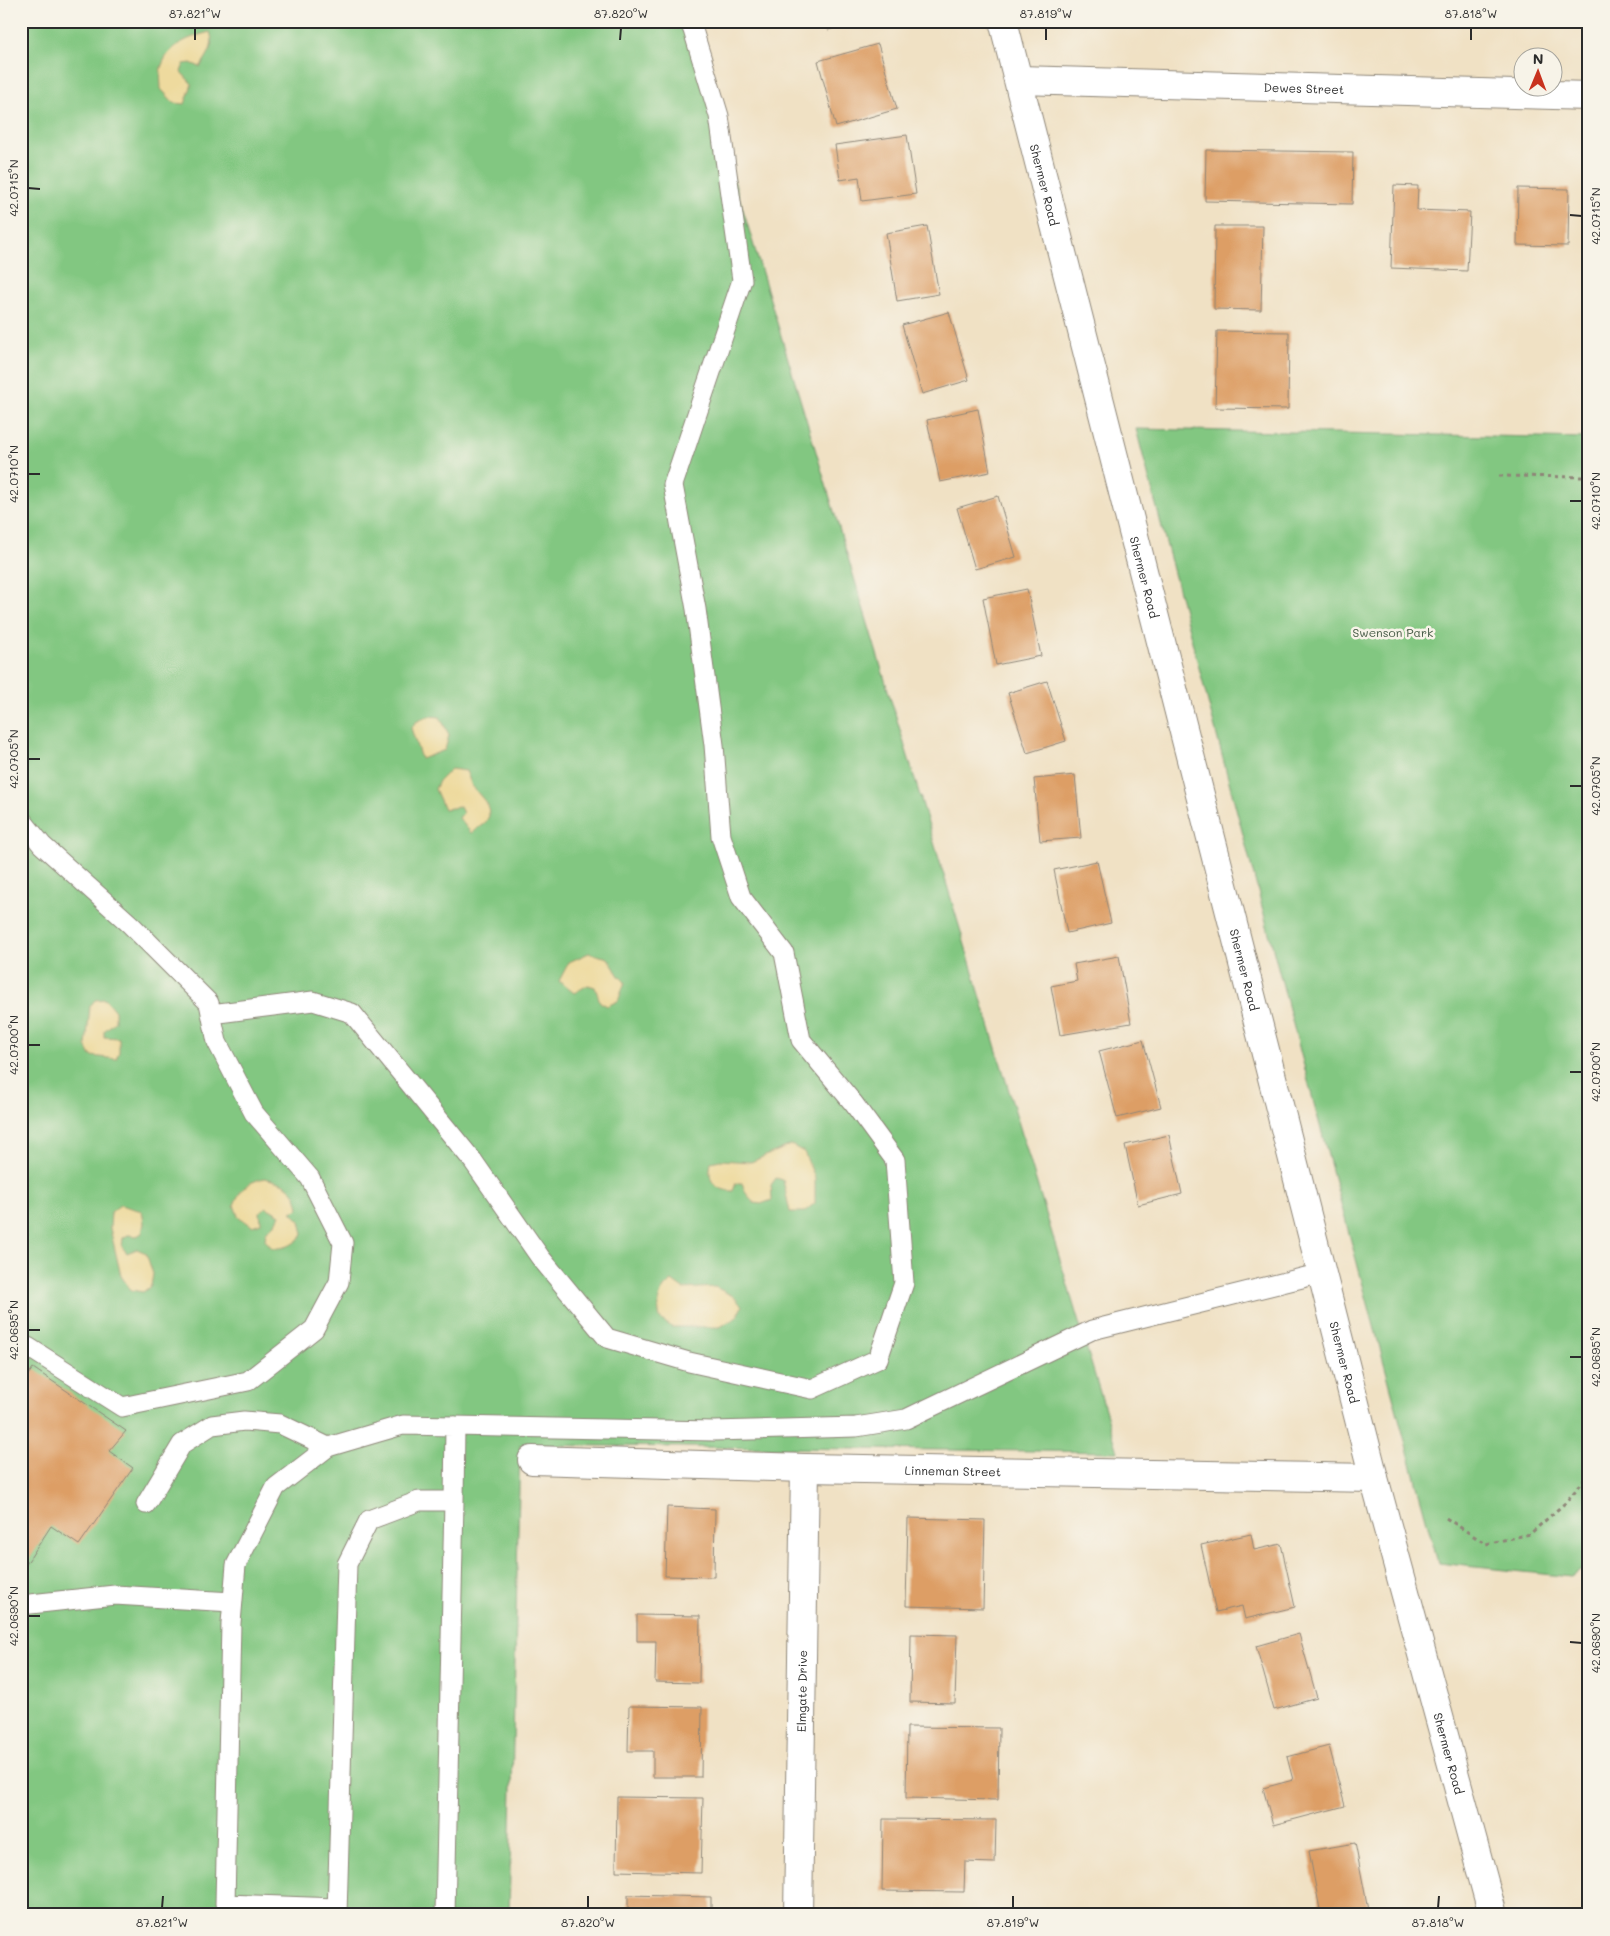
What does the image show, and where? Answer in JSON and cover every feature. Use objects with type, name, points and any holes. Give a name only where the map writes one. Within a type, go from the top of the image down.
[{"type":"main road","name":"Shermer Road","points":[[1003,21],[1374,1478],[1493,1915]]},
{"type":"main road","name":"Dewes Street","points":[[1019,80],[1589,96]]},
{"type":"main road","name":"Linneman Street","points":[[532,1460],[805,1468],[1374,1478]]},
{"type":"main road","name":"Elmgate Drive","points":[[798,1915],[805,1468]]},
{"type":"lane","points":[[211,1014],[314,1001],[352,1013],[473,1162],[540,1257],[607,1338],[689,1362],[812,1389],[878,1359],[904,1283],[895,1160],[854,1104],[801,1040],[784,953],[741,897],[721,836],[714,745],[698,619],[673,485],[679,462],[717,357],[742,280],[719,116],[689,21]]},
{"type":"lane","points":[[21,819],[42,844],[131,926],[209,1003],[217,1042],[254,1113],[310,1178],[343,1243],[339,1282],[314,1329],[248,1381],[122,1406],[28,1347],[21,1356]]},
{"type":"lane","points":[[454,1501],[419,1501],[369,1520],[347,1564],[337,1911],[224,1904],[232,1602],[236,1565],[276,1487],[328,1447],[403,1425],[714,1431],[856,1427],[881,1423],[906,1418],[1092,1330],[1322,1273]]},
{"type":"lane","points":[[146,1504],[182,1444],[212,1425],[244,1421],[280,1424],[328,1447]]},
{"type":"lane","points":[[445,1915],[455,1426]]},
{"type":"lane","points":[[21,1605],[115,1595],[232,1602]]},
{"type":"path","points":[[1499,476],[1589,477]]},
{"type":"path","points":[[1446,1518],[1486,1544],[1530,1534],[1565,1503],[1589,1474]]},
{"type":"green space","points":[[21,21],[686,21],[1118,1452],[520,1445],[509,1915],[21,1915]]},
{"type":"green space","name":"Swenson Park","points":[[1136,429],[1589,438],[1589,1563],[1571,1577],[1438,1563],[1313,1100]]},
{"type":"sand","points":[[210,32],[211,46],[200,67],[191,63],[184,64],[181,72],[192,84],[185,104],[174,103],[161,89],[162,65],[175,47],[195,36]]},
{"type":"sand","points":[[429,716],[440,717],[449,735],[445,750],[421,759],[411,728],[416,722]]},
{"type":"sand","points":[[451,769],[466,771],[472,786],[488,805],[489,816],[485,823],[471,833],[459,818],[463,813],[460,807],[444,809],[435,789],[439,781]]},
{"type":"sand","points":[[589,953],[608,958],[625,982],[618,1001],[607,1006],[600,1002],[595,987],[588,985],[574,993],[559,981],[569,962]]},
{"type":"sand","points":[[105,999],[115,1011],[115,1022],[104,1031],[104,1037],[119,1038],[119,1052],[116,1059],[91,1056],[86,1046],[90,1006],[95,1000]]},
{"type":"sand","points":[[791,1145],[804,1152],[815,1178],[815,1203],[804,1212],[790,1212],[783,1180],[776,1178],[771,1185],[772,1200],[761,1204],[754,1203],[746,1193],[742,1183],[736,1183],[733,1191],[721,1189],[711,1179],[711,1162],[720,1160],[751,1162]]},
{"type":"sand","points":[[264,1178],[284,1184],[292,1190],[297,1201],[299,1209],[291,1212],[300,1221],[303,1234],[293,1244],[286,1247],[272,1248],[265,1240],[266,1232],[276,1223],[280,1215],[266,1207],[260,1212],[261,1223],[252,1226],[238,1216],[234,1205],[245,1187]]},
{"type":"sand","points":[[120,1205],[142,1211],[144,1223],[142,1233],[137,1236],[128,1235],[123,1238],[122,1247],[127,1253],[137,1249],[146,1253],[153,1274],[151,1286],[143,1292],[131,1290],[121,1276],[110,1228],[111,1212]]},
{"type":"sand","points":[[672,1281],[683,1289],[715,1287],[733,1296],[742,1306],[737,1317],[720,1327],[672,1327],[660,1319],[658,1308],[659,1298],[663,1289]]},
{"type":"building","points":[[825,21],[857,21],[857,22],[828,30]]},
{"type":"building","points":[[878,44],[897,109],[836,127],[818,61]]},
{"type":"building","points":[[907,135],[916,194],[862,201],[859,177],[840,180],[835,145]]},
{"type":"building","points":[[1206,150],[1353,152],[1352,204],[1205,201]]},
{"type":"building","points":[[1394,185],[1418,186],[1417,210],[1470,212],[1467,271],[1391,268]]},
{"type":"building","points":[[1518,188],[1569,189],[1568,246],[1517,245]]},
{"type":"building","points":[[927,226],[939,294],[897,301],[886,233]]},
{"type":"building","points":[[1215,226],[1263,226],[1261,310],[1214,309]]},
{"type":"building","points":[[949,312],[969,380],[922,394],[902,325]]},
{"type":"building","points":[[1217,331],[1289,332],[1288,409],[1215,408]]},
{"type":"building","points":[[978,409],[990,472],[940,482],[927,420]]},
{"type":"building","points":[[998,496],[1016,557],[975,569],[957,508]]},
{"type":"building","points":[[1027,589],[1041,656],[996,665],[983,598]]},
{"type":"building","points":[[1047,681],[1066,741],[1027,753],[1008,693]]},
{"type":"building","points":[[1075,775],[1081,838],[1040,841],[1034,779]]},
{"type":"building","points":[[1097,861],[1111,923],[1067,933],[1054,870]]},
{"type":"building","points":[[1119,956],[1131,1023],[1060,1035],[1051,986],[1077,981],[1074,964]]},
{"type":"building","points":[[1143,1040],[1161,1107],[1117,1118],[1099,1051]]},
{"type":"building","points":[[1169,1135],[1182,1194],[1138,1205],[1125,1145]]},
{"type":"building","points":[[33,1368],[126,1431],[109,1451],[133,1468],[79,1545],[51,1526],[21,1572],[21,1385]]},
{"type":"building","points":[[667,1507],[715,1509],[714,1577],[665,1576]]},
{"type":"building","points":[[908,1518],[985,1520],[983,1608],[906,1606]]},
{"type":"building","points":[[1251,1534],[1254,1550],[1281,1544],[1295,1607],[1245,1619],[1242,1606],[1216,1612],[1201,1545]]},
{"type":"building","points":[[637,1615],[700,1616],[699,1683],[655,1682],[656,1641],[637,1641]]},
{"type":"building","points":[[911,1634],[957,1635],[955,1703],[910,1702]]},
{"type":"building","points":[[1299,1634],[1317,1698],[1274,1710],[1256,1646]]},
{"type":"building","points":[[629,1706],[702,1707],[701,1777],[653,1777],[653,1751],[628,1751]]},
{"type":"building","points":[[907,1727],[999,1728],[998,1800],[906,1798]]},
{"type":"building","points":[[1329,1746],[1345,1806],[1273,1825],[1263,1788],[1293,1780],[1287,1757]]},
{"type":"building","points":[[617,1797],[703,1798],[701,1873],[616,1871]]},
{"type":"building","points":[[883,1819],[996,1820],[995,1863],[965,1862],[964,1892],[882,1891]]},
{"type":"building","points":[[1355,1843],[1368,1909],[1338,1915],[1321,1915],[1309,1851]]},
{"type":"building","points":[[628,1895],[711,1897],[711,1915],[628,1915]]}]
